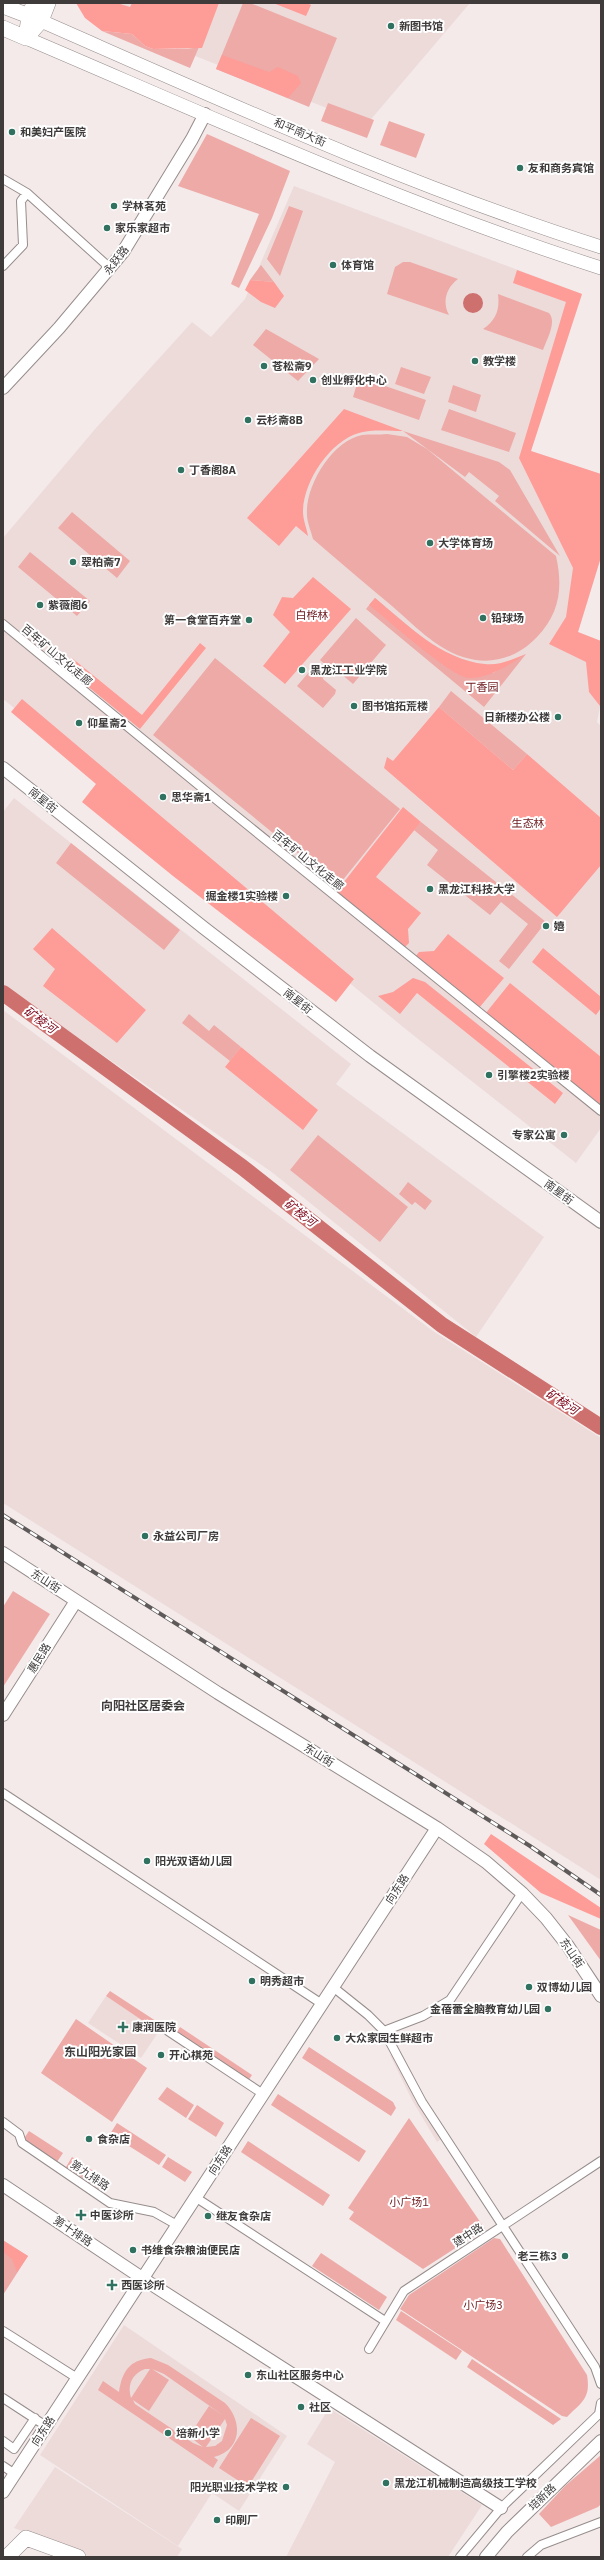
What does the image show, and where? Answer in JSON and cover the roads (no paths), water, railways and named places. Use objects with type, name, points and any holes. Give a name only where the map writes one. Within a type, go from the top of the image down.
[{"type":"highway","points":[[26,38],[35,13],[48,3]]},
{"type":"highway","name":"和平南大街","points":[[3,6],[35,13]]},
{"type":"highway","name":"和平南大街","points":[[3,28],[26,38]]},
{"type":"highway","points":[[5,2557],[26,2538],[78,2557]]},
{"type":"main road","name":"和平南大街","points":[[35,13],[388,171],[546,230],[601,247]]},
{"type":"main road","name":"和平南大街","points":[[26,38],[385,191],[536,247],[601,268]]},
{"type":"street","name":"永跃路","points":[[3,388],[59,328],[123,252],[192,139],[205,114]]},
{"type":"street","points":[[3,179],[27,193],[110,268]]},
{"type":"street","points":[[3,266],[23,245],[21,201],[27,193]]},
{"type":"street","name":"百年矿山文化走廊","points":[[3,624],[224,806],[601,1111]]},
{"type":"street","name":"南星街","points":[[3,768],[204,928],[370,1056],[601,1222]]},
{"type":"street","name":"东山街","points":[[3,1553],[218,1693],[437,1828],[486,1862],[522,1892],[568,1946],[601,1996]]},
{"type":"street","name":"惠民路","points":[[3,1715],[76,1601]]},
{"type":"street","points":[[3,1793],[322,2004]]},
{"type":"street","name":"向东路","points":[[3,2492],[437,1828]]},
{"type":"street","points":[[384,2031],[423,2016],[450,2000],[522,1892]]},
{"type":"street","points":[[333,1987],[368,2015],[384,2031],[422,2102],[595,2367],[601,2384]]},
{"type":"street","points":[[168,2031],[263,2094]]},
{"type":"street","name":"第九排路","points":[[3,2122],[19,2134],[22,2143],[110,2203],[154,2212],[177,2225]]},
{"type":"street","name":"建中路","points":[[369,2349],[404,2291],[601,2161]]},
{"type":"street","name":"第十排路","points":[[3,2185],[142,2278],[501,2508]]},
{"type":"street","points":[[195,2197],[385,2321]]},
{"type":"street","points":[[3,2331],[77,2378]]},
{"type":"street","points":[[3,2398],[46,2426]]},
{"type":"street","points":[[460,2557],[501,2508],[599,2414],[601,2403]]},
{"type":"street","points":[[3,2441],[14,2449],[34,2418]]},
{"type":"street","name":"培新路","points":[[486,2557],[507,2532],[601,2441]]},
{"type":"street","points":[[3,2466],[15,2474]]},
{"type":"street","points":[[527,2557],[541,2545],[601,2522]]},
{"type":"waterway","name":"矿棱河","points":[[3,993],[242,1167],[442,1325],[601,1427]]},
{"type":"railway","points":[[3,1515],[530,1846],[601,1895]]},
{"type":"place","name":"新图书馆","points":[[391,26]]},
{"type":"place","name":"和美妇产医院","points":[[12,132]]},
{"type":"place","name":"友和商务宾馆","points":[[520,168]]},
{"type":"place","name":"学林茗苑","points":[[114,206]]},
{"type":"place","name":"家乐家超市","points":[[107,228]]},
{"type":"place","name":"体育馆","points":[[333,265]]},
{"type":"place","name":"教学楼","points":[[475,361]]},
{"type":"place","name":"苍松斋9","points":[[264,366]]},
{"type":"place","name":"创业孵化中心","points":[[313,380]]},
{"type":"place","name":"云杉斋8B","points":[[248,420]]},
{"type":"place","name":"丁香阁8A","points":[[181,470]]},
{"type":"place","name":"大学体育场","points":[[430,543]]},
{"type":"place","name":"翠柏斋7","points":[[73,562]]},
{"type":"place","name":"紫薇阁6","points":[[40,605]]},
{"type":"place","name":"铅球场","points":[[483,618]]},
{"type":"place","name":"第一食堂百卉堂","points":[[249,620]]},
{"type":"place","name":"黑龙江工业学院","points":[[302,670]]},
{"type":"place","name":"图书馆拓荒楼","points":[[354,706]]},
{"type":"place","name":"日新楼办公楼","points":[[558,717]]},
{"type":"place","name":"仰星斋2","points":[[79,723]]},
{"type":"place","name":"思华斋1","points":[[163,797]]},
{"type":"place","name":"黑龙江科技大学","points":[[430,889]]},
{"type":"place","name":"掘金楼1实验楼","points":[[286,896]]},
{"type":"place","name":"嬉","points":[[546,926]]},
{"type":"place","name":"引擎楼2实验楼","points":[[489,1075]]},
{"type":"place","name":"专家公寓","points":[[564,1135]]},
{"type":"place","name":"永益公司厂房","points":[[145,1536]]},
{"type":"place","name":"阳光双语幼儿园","points":[[147,1861]]},
{"type":"place","name":"明秀超市","points":[[252,1981]]},
{"type":"place","name":"双博幼儿园","points":[[529,1987]]},
{"type":"place","name":"金蓓蕾全脑教育幼儿园","points":[[548,2009]]},
{"type":"place","name":"康润医院","points":[[123,2027]]},
{"type":"place","name":"大众家园生鲜超市","points":[[337,2038]]},
{"type":"place","name":"开心棋苑","points":[[161,2055]]},
{"type":"place","name":"食杂店","points":[[89,2139]]},
{"type":"place","name":"中医诊所","points":[[81,2215]]},
{"type":"place","name":"继友食杂店","points":[[208,2216]]},
{"type":"place","name":"书维食杂粮油便民店","points":[[133,2250]]},
{"type":"place","name":"老三栋3","points":[[565,2256]]},
{"type":"place","name":"西医诊所","points":[[112,2285]]},
{"type":"place","name":"东山社区服务中心","points":[[248,2375]]},
{"type":"place","name":"社区","points":[[301,2407]]},
{"type":"place","name":"培新小学","points":[[168,2433]]},
{"type":"place","name":"黑龙江机械制造高级技工学校","points":[[386,2483]]},
{"type":"place","name":"阳光职业技术学校","points":[[286,2487]]},
{"type":"place","name":"印刷厂","points":[[217,2520]]},
{"type":"district","name":"向阳社区居委会","points":[[143,1706]]},
{"type":"district","name":"东山阳光家园","points":[[100,2052]]},
{"type":"park label","name":"白桦林","points":[[312,615]]},
{"type":"park label","name":"丁香园","points":[[482,687]]},
{"type":"park label","name":"生态林","points":[[528,823]]},
{"type":"park label","name":"小广场1","points":[[409,2202]]},
{"type":"park label","name":"小广场3","points":[[483,2305]]}]
